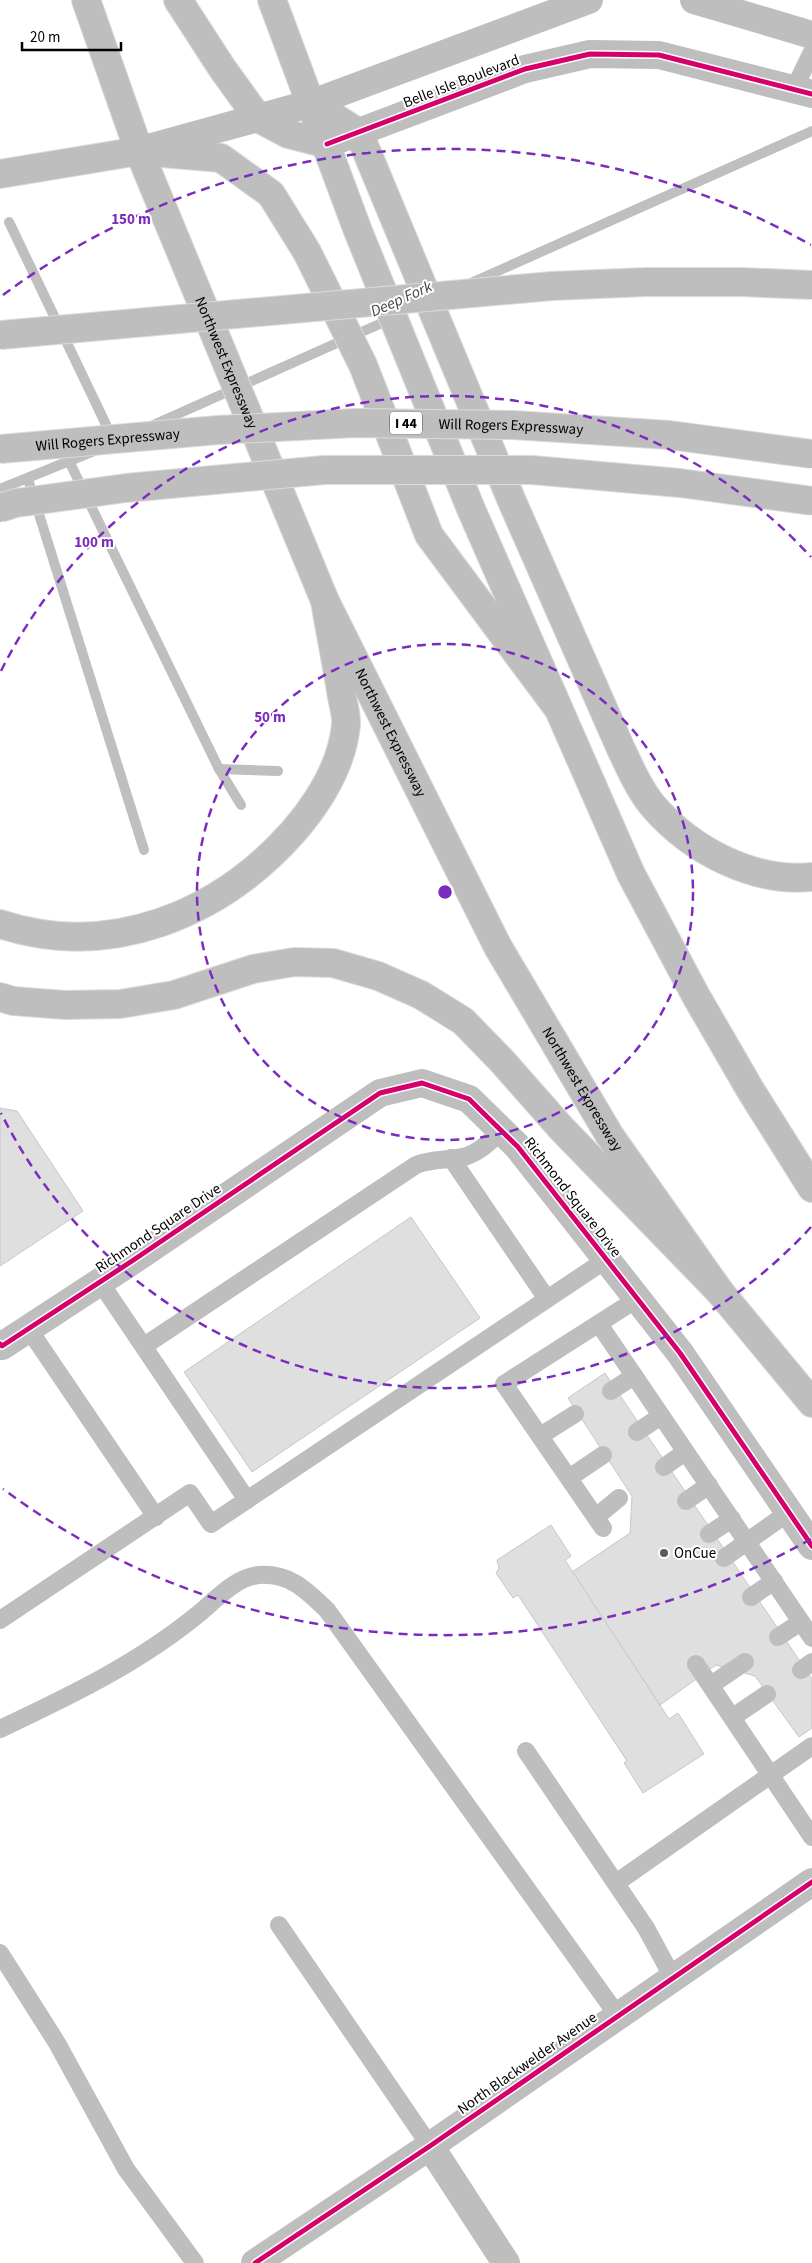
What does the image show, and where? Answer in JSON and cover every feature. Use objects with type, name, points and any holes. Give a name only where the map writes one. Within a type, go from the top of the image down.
[{"type":"main road","name":"Northwest Expressway","points":[[86,0],[139,150],[215,330],[325,601],[498,947],[610,1136],[720,1292],[812,1403]]},
{"type":"main road","points":[[178,0],[222,68],[258,118],[288,134],[327,144]]},
{"type":"main road","points":[[272,0],[312,103],[358,232],[471,509],[632,874],[691,987],[751,1091],[812,1188]]},
{"type":"main road","name":"Belle Isle Boulevard","points":[[139,150],[312,103],[589,0]]},
{"type":"main road","points":[[694,0],[812,35]]},
{"type":"main road","name":"Belle Isle Boulevard","points":[[327,144],[525,69],[590,54],[659,56],[803,92]]},
{"type":"main road","points":[[312,103],[359,133],[510,499],[637,781],[652,804],[690,840],[739,866],[772,876],[812,877]]},
{"type":"main road","points":[[0,174],[139,150],[221,158],[271,194],[306,252],[364,365],[429,535],[557,707]]},
{"type":"main road","points":[[0,335],[552,286],[646,282],[741,282],[812,285]]},
{"type":"main road","name":"Will Rogers Expressway","points":[[0,449],[218,430],[356,423],[513,425],[669,434],[812,454]]},
{"type":"main road","points":[[0,508],[16,503],[126,488],[324,470],[532,470],[680,483],[812,501]]},
{"type":"main road","points":[[0,924],[19,930],[70,937],[107,935],[158,924],[200,907],[240,881],[274,853],[304,819],[321,794],[336,765],[346,724],[325,601]]},
{"type":"main road","points":[[0,997],[13,1001],[65,1005],[120,1004],[174,994],[253,969],[294,962],[333,963],[378,976],[421,995],[463,1021],[501,1060],[561,1128],[720,1292]]},
{"type":"main road","name":"Richmond Square Drive","points":[[0,1344],[2,1346],[100,1282],[380,1093],[422,1083],[469,1099],[518,1147],[680,1353],[812,1546]]},
{"type":"main road","name":"North Blackwelder Avenue","points":[[255,2263],[430,2146],[812,1882]]},
{"type":"main road","points":[[430,2146],[506,2263]]},
{"type":"lane","points":[[803,92],[812,52]]},
{"type":"lane","points":[[144,1346],[416,1165],[428,1160],[466,1156],[477,1151],[502,1131]]},
{"type":"lane","points":[[451,1158],[547,1299]]},
{"type":"lane","points":[[0,1620],[190,1493],[211,1524],[607,1260]]},
{"type":"lane","points":[[100,1282],[247,1500]]},
{"type":"lane","points":[[619,1498],[599,1522],[504,1384],[638,1299]]},
{"type":"lane","points":[[599,1324],[812,1638]]},
{"type":"lane","points":[[28,1328],[156,1517]]},
{"type":"lane","points":[[611,1391],[634,1376]]},
{"type":"lane","points":[[540,1436],[575,1414]]},
{"type":"lane","points":[[637,1432],[662,1416]]},
{"type":"lane","points":[[664,1467],[685,1452]]},
{"type":"lane","points":[[569,1478],[603,1455]]},
{"type":"lane","points":[[686,1501],[709,1485]]},
{"type":"lane","points":[[724,1558],[788,1512]]},
{"type":"lane","points":[[709,1534],[732,1519]]},
{"type":"lane","points":[[0,1729],[83,1690],[133,1661],[176,1633],[233,1585],[258,1575],[284,1576],[310,1594],[327,1610],[618,2016]]},
{"type":"lane","points":[[750,1597],[774,1581]]},
{"type":"lane","points":[[778,1637],[801,1622]]},
{"type":"lane","points":[[711,1685],[745,1662]]},
{"type":"lane","points":[[696,1664],[772,1774],[812,1837]]},
{"type":"lane","points":[[733,1717],[767,1694]]},
{"type":"lane","points":[[616,1883],[812,1746]]},
{"type":"lane","points":[[526,1752],[646,1928],[673,1978]]},
{"type":"lane","points":[[279,1925],[430,2146]]},
{"type":"lane","points":[[0,1953],[56,2043],[126,2169],[195,2263]]},
{"type":"building","points":[[0,1108],[17,1111],[83,1211],[0,1266]]},
{"type":"building","points":[[411,1217],[480,1318],[252,1472],[184,1372]]},
{"type":"building","name":"OnCue","points":[[605,1373],[812,1679],[812,1728],[799,1737],[755,1676],[716,1665],[660,1705],[572,1572],[630,1533],[632,1496],[568,1398]]},
{"type":"building","points":[[551,1525],[571,1556],[565,1560],[669,1719],[678,1713],[704,1754],[643,1793],[624,1763],[627,1761],[518,1595],[513,1598],[496,1573],[499,1568],[497,1560]]},
{"type":"waterway","name":"Deep Fork","points":[[471,283],[812,131]]},
{"type":"waterway","points":[[9,222],[112,437]]},
{"type":"waterway","name":"Deep Fork","points":[[151,426],[393,318]]},
{"type":"waterway","name":"Deep Fork","points":[[0,489],[94,451]]},
{"type":"waterway","points":[[69,461],[219,769],[241,805]]},
{"type":"waterway","points":[[28,479],[144,850]]},
{"type":"waterway","points":[[219,769],[278,771]]},
{"type":"cycle path","points":[[327,144],[525,69],[590,54],[659,55],[812,94]]},
{"type":"cycle path","points":[[0,1344],[2,1346],[132,1261],[380,1093],[422,1083],[469,1099],[518,1147],[680,1353],[812,1546]]},
{"type":"cycle path","points":[[255,2263],[430,2146],[812,1882]]},
{"type":"place","name":"OnCue","points":[[664,1553]]}]
